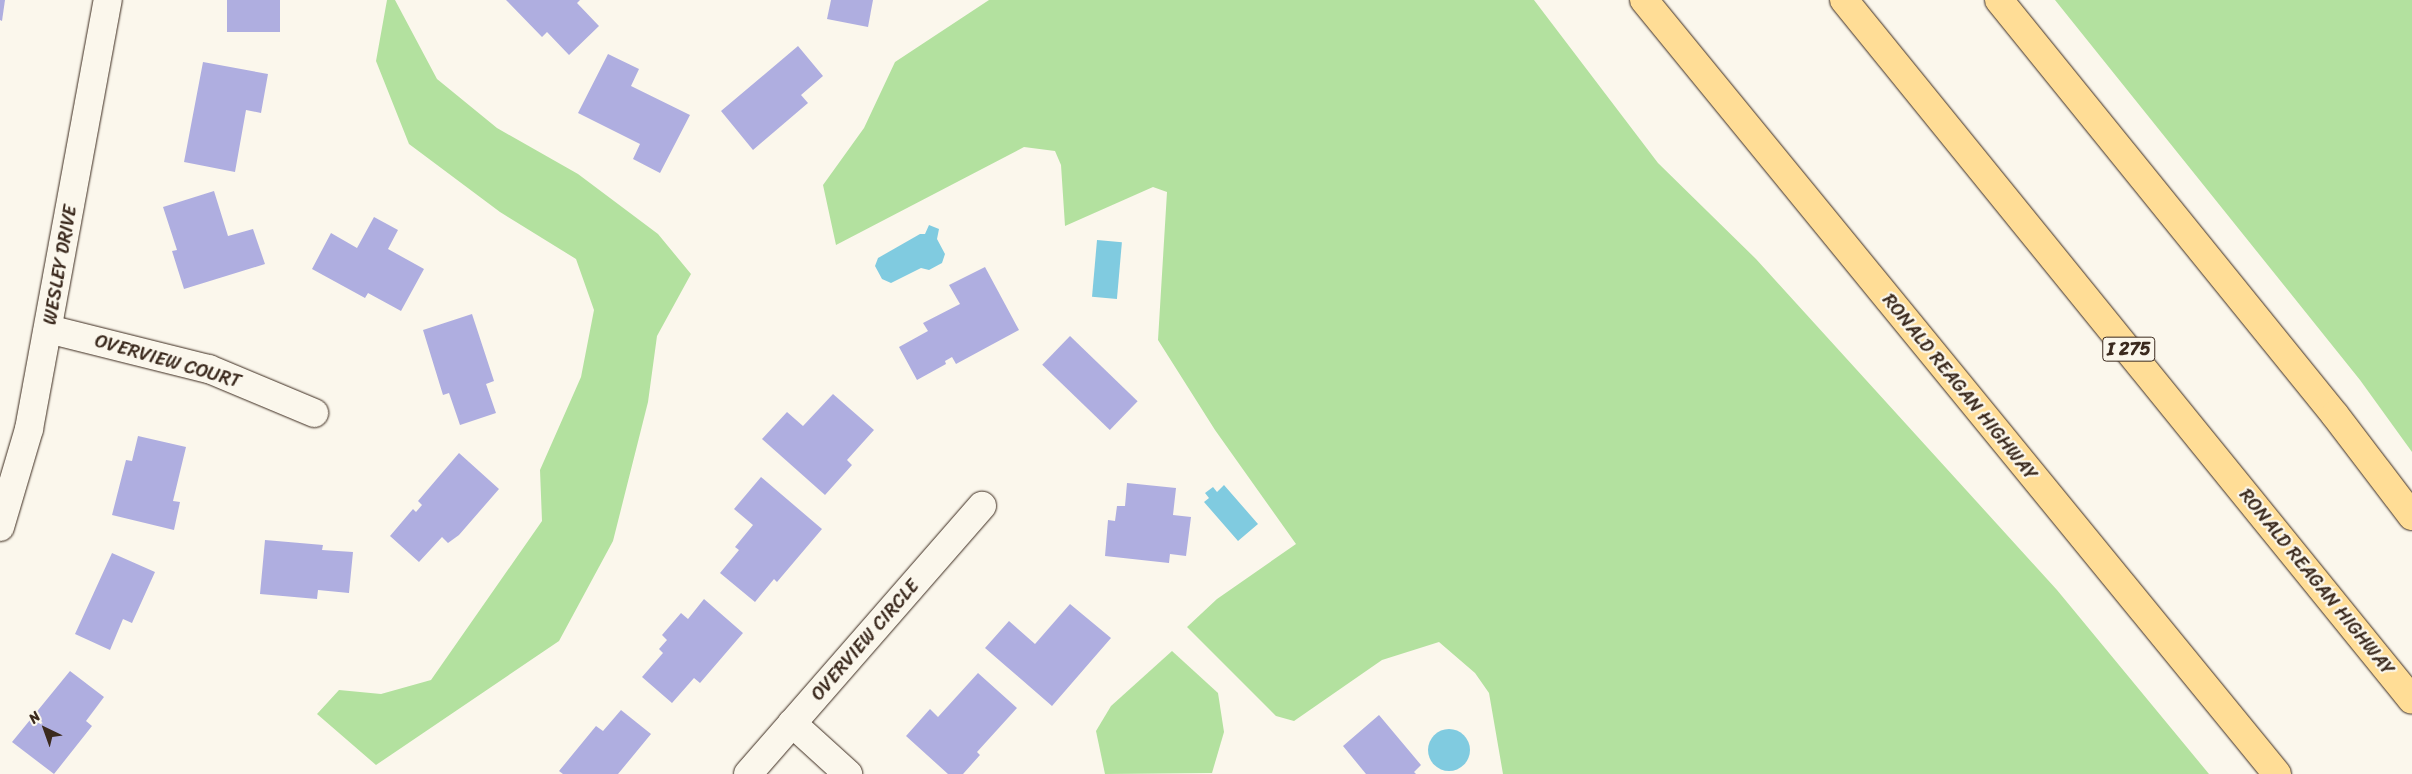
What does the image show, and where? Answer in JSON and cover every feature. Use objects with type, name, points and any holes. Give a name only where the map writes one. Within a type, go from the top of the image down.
[{"type":"highway","name":"RONALD REAGAN HIGHWAY","points":[[1644,0],[2277,774]]},
{"type":"highway","name":"RONALD REAGAN HIGHWAY","points":[[1844,0],[2412,700]]},
{"type":"highway","points":[[1999,0],[2336,415],[2412,516]]},
{"type":"street","name":"WESLEY DRIVE","points":[[0,528],[23,456],[108,0]]},
{"type":"street","name":"OVERVIEW COURT","points":[[48,328],[209,368],[314,412]]},
{"type":"street","name":"OVERVIEW CIRCLE","points":[[748,774],[982,506]]},
{"type":"street","points":[[792,723],[848,774]]},
{"type":"green space","points":[[387,0],[395,0],[437,79],[497,128],[578,174],[658,234],[691,274],[657,336],[648,402],[613,541],[559,641],[376,765],[317,714],[339,690],[381,694],[431,680],[542,521],[540,470],[581,377],[594,310],[576,259],[500,212],[409,144],[376,61]]},
{"type":"green space","points":[[989,0],[1534,0],[1658,163],[1756,259],[2057,590],[2209,774],[1503,774],[1489,693],[1475,673],[1439,642],[1382,660],[1294,721],[1276,716],[1187,627],[1217,599],[1296,544],[1215,430],[1158,340],[1167,192],[1153,187],[1065,226],[1061,165],[1055,151],[1024,147],[836,245],[823,185],[864,128],[895,62]]},
{"type":"green space","points":[[2055,0],[2412,0],[2412,452],[2360,380]]},
{"type":"green space","points":[[1172,651],[1218,693],[1224,732],[1212,773],[1105,774],[1096,731],[1111,706]]},
{"type":"water","points":[[929,225],[939,229],[937,239],[945,254],[942,263],[929,270],[921,268],[891,283],[882,279],[875,266],[878,258],[920,234],[925,234]]},
{"type":"water","points":[[1097,240],[1122,242],[1117,299],[1092,297]]},
{"type":"water","points":[[1224,485],[1258,524],[1238,541],[1204,502],[1209,498],[1205,493],[1213,487],[1217,492]]},
{"type":"water","points":[[1453,729],[1461,732],[1467,738],[1470,750],[1467,762],[1461,768],[1445,771],[1437,768],[1431,762],[1428,746],[1431,738],[1437,732]]},
{"type":"building","points":[[0,0],[5,0],[2,21],[0,20]]},
{"type":"building","points":[[227,0],[280,0],[280,32],[227,32]]},
{"type":"building","points":[[506,0],[580,0],[577,3],[599,26],[569,55],[547,32],[542,37]]},
{"type":"building","points":[[831,0],[873,0],[868,27],[827,19]]},
{"type":"building","points":[[798,46],[823,76],[801,95],[808,103],[753,150],[721,111]]},
{"type":"building","points":[[608,54],[639,69],[631,86],[690,115],[660,173],[633,159],[640,144],[578,113]]},
{"type":"building","points":[[203,62],[268,74],[261,113],[246,110],[235,172],[184,162]]},
{"type":"building","points":[[214,191],[228,236],[253,229],[265,264],[184,289],[172,251],[177,250],[163,207]]},
{"type":"building","points":[[374,217],[398,230],[388,249],[424,269],[401,311],[368,293],[365,298],[312,269],[331,233],[357,248]]},
{"type":"building","points":[[985,267],[1019,330],[956,364],[952,357],[945,361],[946,364],[917,380],[899,347],[928,331],[923,323],[960,304],[949,285]]},
{"type":"building","points":[[472,314],[494,381],[486,384],[496,413],[460,425],[449,393],[443,395],[423,330]]},
{"type":"building","points":[[1070,336],[1138,401],[1110,430],[1042,365]]},
{"type":"building","points":[[833,394],[874,430],[847,460],[852,465],[825,495],[762,439],[787,412],[803,426]]},
{"type":"building","points":[[138,436],[186,447],[173,501],[180,502],[174,530],[112,515],[126,460],[132,461]]},
{"type":"building","points":[[459,453],[499,489],[459,535],[448,543],[442,537],[419,562],[390,536],[413,509],[416,512],[422,505],[418,501]]},
{"type":"building","points":[[761,477],[822,529],[777,582],[774,579],[755,602],[720,573],[739,550],[735,547],[753,525],[734,509]]},
{"type":"building","points":[[1127,483],[1176,488],[1173,515],[1191,517],[1186,556],[1170,554],[1169,563],[1105,556],[1108,520],[1115,521],[1117,506],[1125,506]]},
{"type":"building","points":[[265,540],[323,545],[322,550],[353,552],[349,593],[318,590],[317,599],[260,594]]},
{"type":"building","points":[[112,553],[155,572],[132,623],[123,619],[110,650],[75,634]]},
{"type":"building","points":[[704,599],[743,633],[700,683],[694,678],[672,703],[642,677],[663,653],[659,649],[667,640],[662,635],[681,613],[688,619]]},
{"type":"building","points":[[1070,604],[1111,638],[1052,706],[985,648],[1009,621],[1035,644]]},
{"type":"building","points":[[70,671],[104,697],[86,721],[92,726],[54,774],[12,742]]},
{"type":"building","points":[[978,673],[1017,708],[977,752],[980,755],[963,774],[948,774],[906,736],[930,709],[938,717]]},
{"type":"building","points":[[621,710],[651,734],[618,774],[563,774],[559,771],[596,726],[603,731]]},
{"type":"building","points":[[1379,715],[1421,765],[1414,772],[1416,774],[1366,774],[1343,746]]}]
